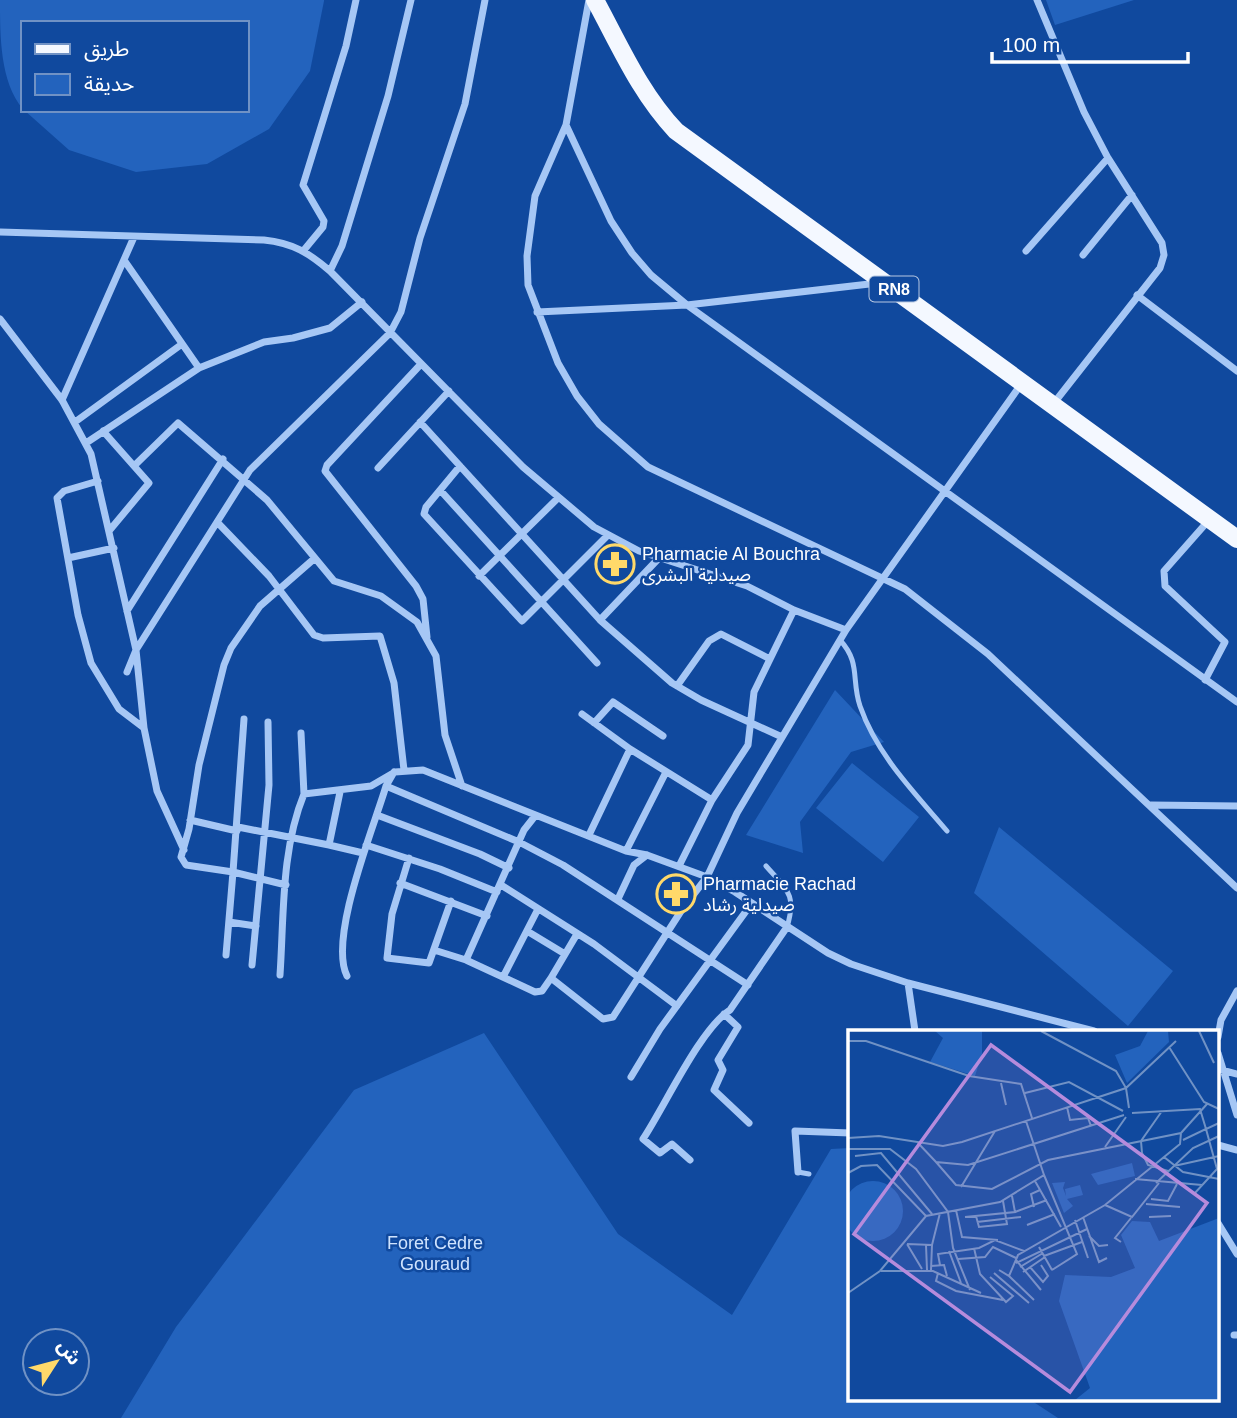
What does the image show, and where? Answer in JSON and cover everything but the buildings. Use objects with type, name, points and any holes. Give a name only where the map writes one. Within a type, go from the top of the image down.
[{"type":"main road","name":"RN8","points":[[596,0],[639,83],[656,110],[676,131],[1237,539]]},
{"type":"street","points":[[304,250],[323,228],[324,221],[303,185],[346,46],[356,0]]},
{"type":"street","points":[[330,271],[342,246],[388,96],[411,0]]},
{"type":"street","points":[[127,672],[136,650],[258,462],[390,332],[401,312],[420,238],[465,104],[485,0]]},
{"type":"street","points":[[589,0],[566,125],[535,196],[530,225],[528,285],[558,363],[577,396],[599,424],[648,467],[923,601],[988,654],[1237,887]]},
{"type":"street","points":[[1037,0],[1084,113],[1108,158],[1162,243],[1164,255],[1160,268],[1053,403]]},
{"type":"street","points":[[566,125],[605,210],[632,253],[651,275],[687,305],[1237,702]]},
{"type":"street","points":[[1026,251],[1108,158]]},
{"type":"street","points":[[1083,255],[1132,195]]},
{"type":"street","points":[[0,232],[264,240],[282,242],[304,250],[362,302],[421,364],[558,498],[607,536],[659,558],[747,586],[794,610],[846,630]]},
{"type":"street","points":[[62,400],[134,237]]},
{"type":"street","points":[[124,260],[199,368]]},
{"type":"street","points":[[537,312],[687,305],[884,282]]},
{"type":"street","points":[[1137,296],[1237,371]]},
{"type":"street","points":[[86,443],[199,368],[264,342],[330,328],[362,302]]},
{"type":"street","points":[[0,319],[62,400],[86,443],[98,481],[136,650],[144,729],[157,791],[184,850]]},
{"type":"street","points":[[75,422],[182,344]]},
{"type":"street","points":[[421,364],[324,471],[416,586],[423,599],[427,638]]},
{"type":"street","points":[[551,978],[606,1021],[612,1017],[640,978],[683,908],[707,877],[737,813],[846,630],[1023,382]]},
{"type":"street","points":[[378,468],[449,391]]},
{"type":"street","points":[[420,422],[600,620],[677,686],[782,737]]},
{"type":"street","points":[[135,465],[175,423],[246,479],[337,583],[368,590],[399,606],[417,622],[427,638],[440,671],[445,734],[462,786]]},
{"type":"street","points":[[103,431],[149,483],[109,531]]},
{"type":"street","points":[[127,611],[223,459]]},
{"type":"street","points":[[460,466],[426,507],[425,517],[522,621],[543,603],[607,536]]},
{"type":"street","points":[[98,481],[64,491],[57,498],[68,558],[91,663],[118,709],[144,729]]},
{"type":"street","points":[[440,490],[597,663]]},
{"type":"street","points":[[479,576],[558,498]]},
{"type":"street","points":[[1205,680],[1225,642],[1165,586],[1164,571],[1209,520]]},
{"type":"street","points":[[218,523],[278,589],[314,635],[323,638],[380,636],[394,683],[404,770]]},
{"type":"street","points":[[68,558],[114,548]]},
{"type":"street","points":[[286,885],[233,872],[186,865],[181,857],[199,765],[224,665],[239,632],[278,589],[315,558]]},
{"type":"street","points":[[600,620],[659,558]]},
{"type":"street","points":[[679,866],[712,800],[748,745],[754,692],[794,610]]},
{"type":"street","points":[[677,686],[709,641],[721,634],[770,659]]},
{"type":"street","points":[[594,723],[611,702],[615,702],[663,736]]},
{"type":"street","points":[[582,714],[630,749],[712,800]]},
{"type":"street","points":[[226,955],[238,829],[244,719]]},
{"type":"street","points":[[251,965],[269,785],[268,722]]},
{"type":"street","points":[[280,975],[291,839],[294,819],[304,794],[301,733]]},
{"type":"street","points":[[589,835],[630,749]]},
{"type":"street","points":[[304,794],[340,792],[371,786],[395,772],[423,770],[626,851],[647,855],[707,877],[839,959],[908,983],[1090,1030]]},
{"type":"street","points":[[347,976],[345,942],[348,909],[386,786],[395,772]]},
{"type":"street","points":[[626,851],[666,772]]},
{"type":"street","points":[[386,786],[519,842],[618,899],[748,985]]},
{"type":"street","points":[[329,845],[340,792]]},
{"type":"street","points":[[1151,806],[1237,806]]},
{"type":"street","points":[[377,815],[480,853],[509,868]]},
{"type":"street","points":[[466,960],[519,842],[535,816]]},
{"type":"street","points":[[190,820],[409,858],[499,889],[577,933],[677,1006]]},
{"type":"street","points":[[618,899],[634,865],[647,855]]},
{"type":"street","points":[[409,858],[392,914],[387,958],[429,963],[451,901]]},
{"type":"street","points":[[400,883],[487,916]]},
{"type":"street","points":[[631,1077],[677,1006],[752,903]]},
{"type":"street","points":[[503,977],[538,909]]},
{"type":"street","points":[[229,922],[256,926]]},
{"type":"street","points":[[690,1160],[672,1144],[660,1153],[643,1140],[702,1043],[748,985],[787,927]]},
{"type":"street","points":[[527,931],[565,954]]},
{"type":"street","points":[[434,950],[466,960],[539,992],[551,978],[577,933]]},
{"type":"street","points":[[908,983],[915,1030]]},
{"type":"street","points":[[1219,1030],[1221,1020],[1237,990]]},
{"type":"street","points":[[724,1014],[738,1027],[718,1060],[723,1070],[714,1088],[749,1123]]},
{"type":"street","points":[[1220,1069],[1237,1074]]},
{"type":"street","points":[[1220,1072],[1237,1115]]},
{"type":"street","points":[[798,1172],[795,1131],[848,1133]]},
{"type":"street","points":[[1220,1146],[1237,1150]]},
{"type":"street","points":[[1220,1232],[1237,1254]]},
{"type":"lane","points":[[840,640],[853,654],[860,705],[890,764],[947,831]]},
{"type":"lane","points":[[766,866],[791,894],[793,908],[787,927]]},
{"type":"lane","points":[[798,1172],[809,1174]]},
{"type":"green space","points":[[0,0],[324,0],[310,71],[269,129],[207,164],[136,172],[69,150],[26,112],[248,112],[248,21],[21,21],[21,106],[10,86],[1,43]]},
{"type":"green space","points":[[1046,0],[1134,0],[1055,25]]},
{"type":"green space","points":[[835,690],[884,742],[851,752],[800,822],[803,853],[746,835]]},
{"type":"green space","points":[[852,763],[919,817],[883,862],[816,808]]},
{"type":"green space","points":[[999,827],[1173,971],[1128,1026],[974,893]]},
{"type":"green space","name":"Foret Cedre Gouraud","points":[[484,1033],[618,1234],[732,1315],[831,1149],[848,1148],[848,1400],[1031,1400],[1058,1418],[121,1418],[176,1327],[354,1090]]},
{"type":"place","name":"Pharmacie Al Bouchra صيدلية البشرى","points":[[615,564]]},
{"type":"place","name":"Pharmacie Rachad صيدلية رشاد","points":[[676,894]]}]
